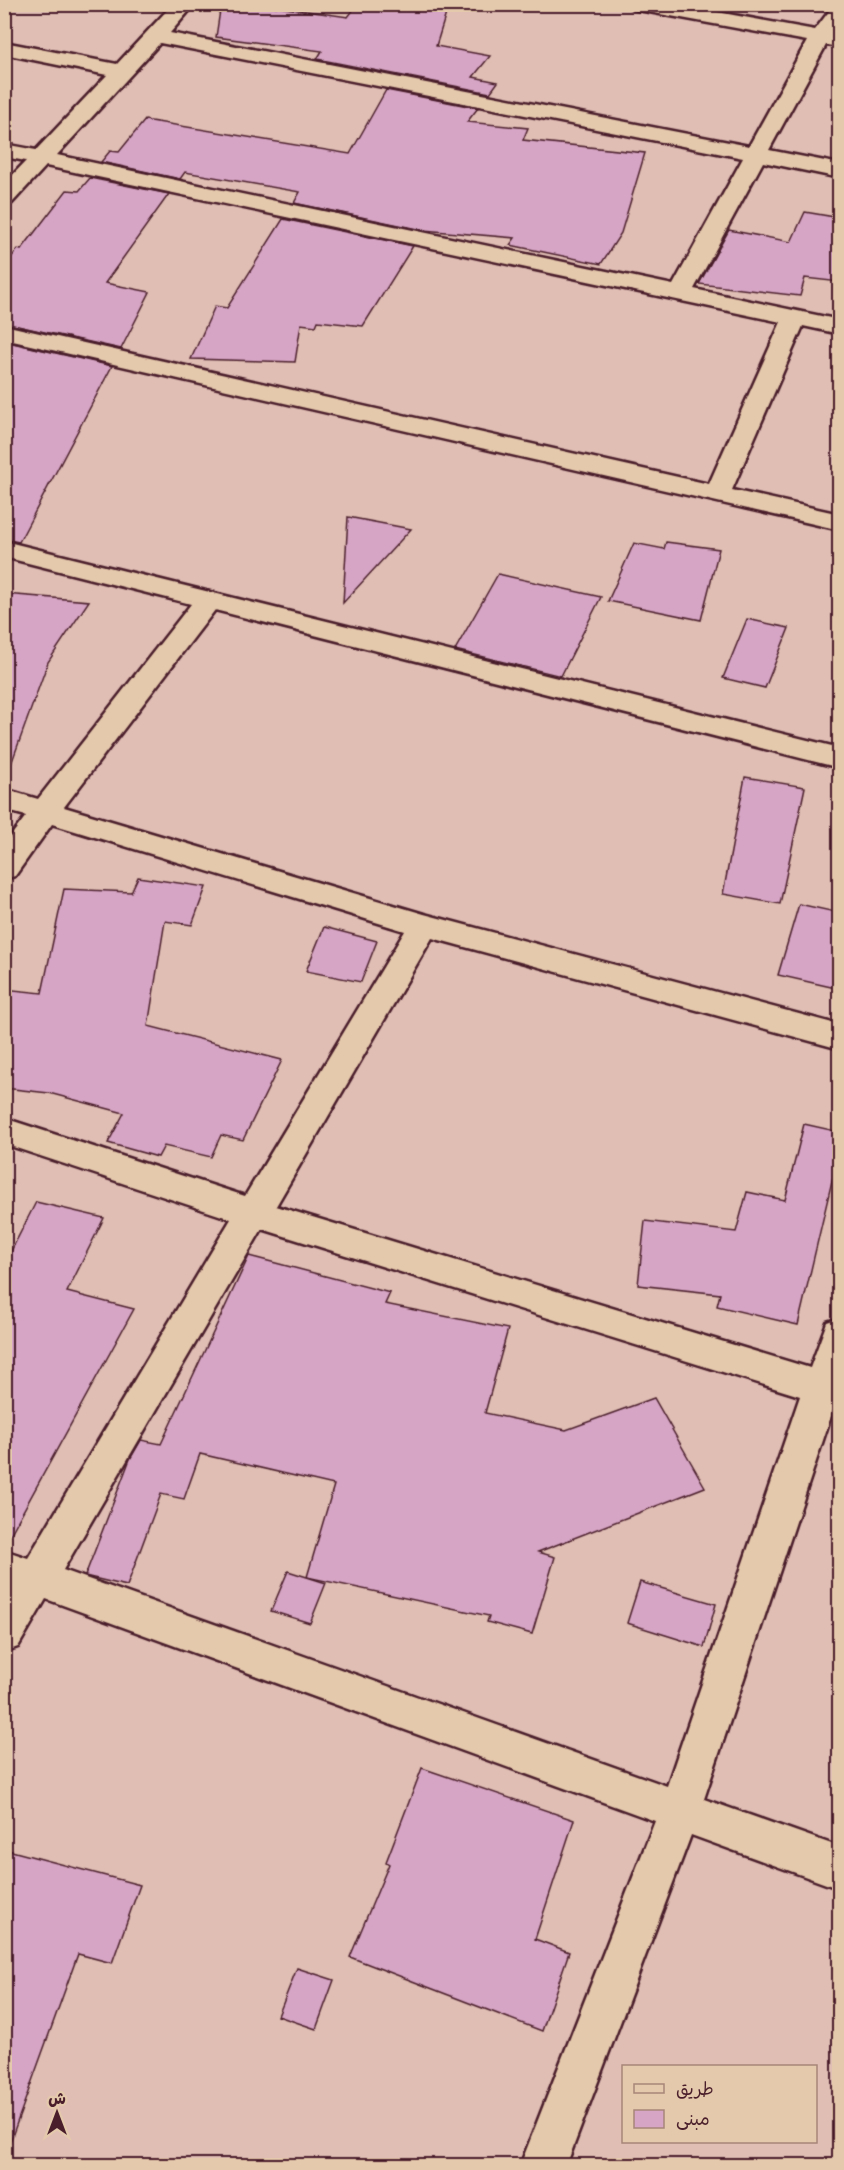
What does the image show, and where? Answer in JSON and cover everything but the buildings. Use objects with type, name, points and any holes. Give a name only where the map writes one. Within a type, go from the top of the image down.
[{"type":"street","points":[[4,198],[185,4]]},
{"type":"street","points":[[638,4],[830,39]]},
{"type":"street","points":[[680,293],[756,155],[830,39],[840,10]]},
{"type":"street","points":[[156,36],[840,171]]},
{"type":"street","points":[[4,48],[123,72]]},
{"type":"street","points":[[4,150],[840,327]]},
{"type":"street","points":[[717,495],[795,318]]},
{"type":"street","points":[[4,332],[840,522]]},
{"type":"street","points":[[4,549],[840,758]]},
{"type":"street","points":[[4,868],[45,811],[209,600]]},
{"type":"street","points":[[4,799],[424,925],[840,1037]]},
{"type":"street","points":[[4,1634],[21,1573],[254,1213],[424,925]]},
{"type":"street","points":[[4,1131],[254,1213],[830,1390]]},
{"type":"street","points":[[543,2166],[680,1810],[830,1390],[840,1333]]},
{"type":"street","points":[[21,1573],[840,1868]]}]
